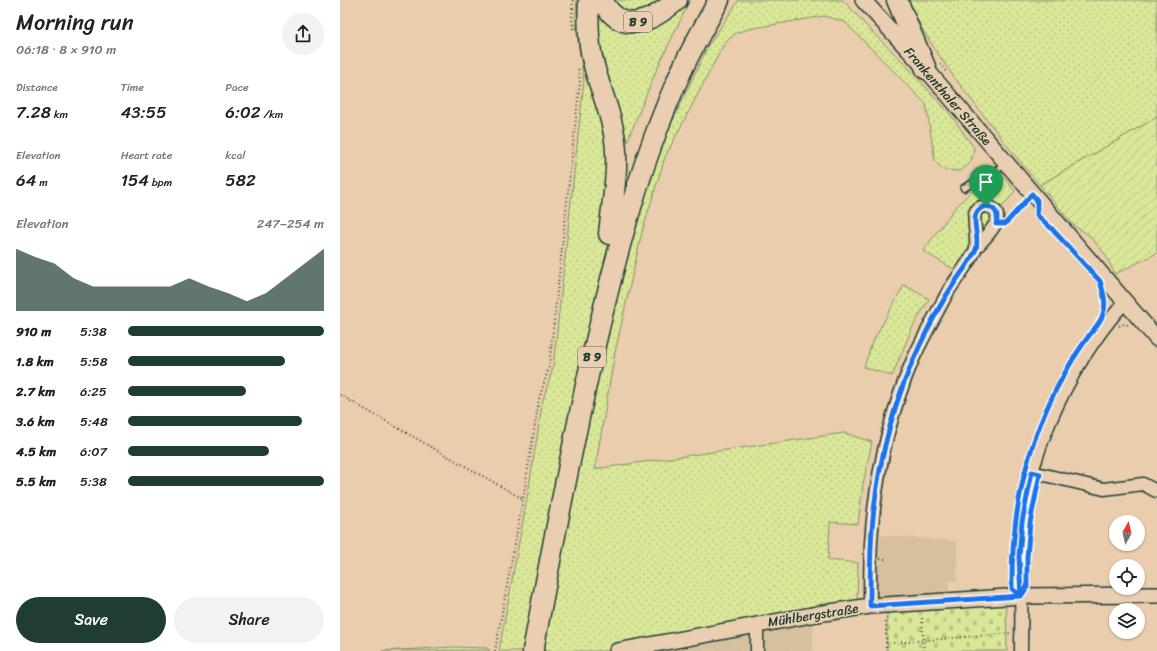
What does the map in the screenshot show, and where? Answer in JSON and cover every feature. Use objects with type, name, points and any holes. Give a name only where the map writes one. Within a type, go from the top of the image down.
[{"type":"highway","points":[[589,0],[588,16],[591,51],[612,123],[615,140],[616,175],[609,234]]},
{"type":"highway","name":"B 9","points":[[602,0],[608,10],[615,16],[623,21],[634,22],[646,20],[652,17],[677,0]]},
{"type":"highway","name":"B 9","points":[[519,651],[568,407],[590,306],[609,234],[629,167],[651,107],[670,64],[704,0]]},
{"type":"highway","name":"B 9","points":[[533,651],[581,410],[603,309],[622,238],[641,172],[664,112],[681,71],[719,0]]},
{"type":"highway","points":[[897,0],[926,69]]},
{"type":"street","name":"Frankenthaler Straße","points":[[863,0],[926,69],[1154,336]]},
{"type":"street","points":[[870,606],[871,544],[876,493],[884,453],[899,398],[925,334],[976,248],[996,224],[998,218],[997,212],[986,206],[979,208],[975,214],[976,248]]},
{"type":"street","points":[[1021,651],[1019,557],[1022,522],[1032,472],[1050,421],[1064,391],[1088,350],[1125,302]]},
{"type":"street","points":[[1032,472],[1104,489],[1143,484],[1156,491]]},
{"type":"street","name":"Mühlbergstraße","points":[[617,651],[870,606],[1021,596],[1157,595]]},
{"type":"street","points":[[757,625],[757,651]]},
{"type":"lane","points":[[964,188],[1007,164]]},
{"type":"path","points":[[573,0],[572,20],[574,35]]},
{"type":"path","points":[[496,651],[539,399],[550,367],[580,81],[578,66]]},
{"type":"path","points":[[996,224],[1005,224],[1032,194]]},
{"type":"path","points":[[1103,314],[1104,297]]},
{"type":"path","points":[[1118,326],[1124,324],[1154,336]]},
{"type":"path","points":[[340,395],[523,499]]},
{"type":"path","points":[[886,605],[886,651]]},
{"type":"path","points":[[922,618],[924,651]]},
{"type":"path","points":[[893,643],[1021,632]]},
{"type":"shaded area","points":[[879,535],[957,541],[957,581],[949,581],[949,593],[877,597]]},
{"type":"shaded area","points":[[813,621],[813,651],[647,651]]},
{"type":"green space","points":[[577,0],[585,0],[612,154],[635,211],[658,152],[708,46],[739,0],[843,0],[871,31],[902,61],[950,114],[974,148],[971,162],[961,171],[944,170],[935,161],[926,104],[845,22],[824,16],[748,29],[736,33],[724,44],[665,157],[642,232],[615,352],[595,469],[844,433],[872,442],[863,484],[858,524],[830,522],[828,560],[858,563],[857,601],[814,607],[813,621],[647,651],[499,651],[527,499],[543,400],[553,368],[584,81],[575,20]]},
{"type":"green space","points":[[609,0],[665,0],[651,10],[628,15]]},
{"type":"green space","points":[[687,0],[690,0],[656,71],[624,149],[598,51],[597,2],[616,24],[676,10]]},
{"type":"green space","points":[[907,0],[1157,0],[1157,117],[1040,185],[957,81],[935,50]]},
{"type":"green space","points":[[1157,117],[1157,253],[1115,274],[1105,254],[1089,235],[1073,225],[1040,185]]},
{"type":"green space","points":[[1002,175],[1015,191],[971,245],[955,270],[923,251],[955,208],[977,186]]},
{"type":"green space","points":[[904,285],[929,299],[912,328],[892,376],[864,367],[872,343]]},
{"type":"green space","points":[[1006,605],[1007,651],[887,651],[887,612]]},
{"type":"green space","points":[[454,647],[486,648],[490,650],[382,651]]},
{"type":"route","points":[[986,206],[979,208],[975,214],[976,248],[925,334],[899,398],[888,434],[877,485],[873,516],[870,606],[1021,596],[1027,587],[1027,557],[1030,523],[1040,474],[1032,472],[1022,522],[1019,557],[1021,596],[1012,589],[1012,556],[1015,522],[1025,471],[1031,449],[1057,388],[1065,372],[1103,314],[1103,290],[1100,281],[1037,215],[1037,200],[1032,194],[1005,224],[996,224],[998,218],[997,212],[986,206]]}]
